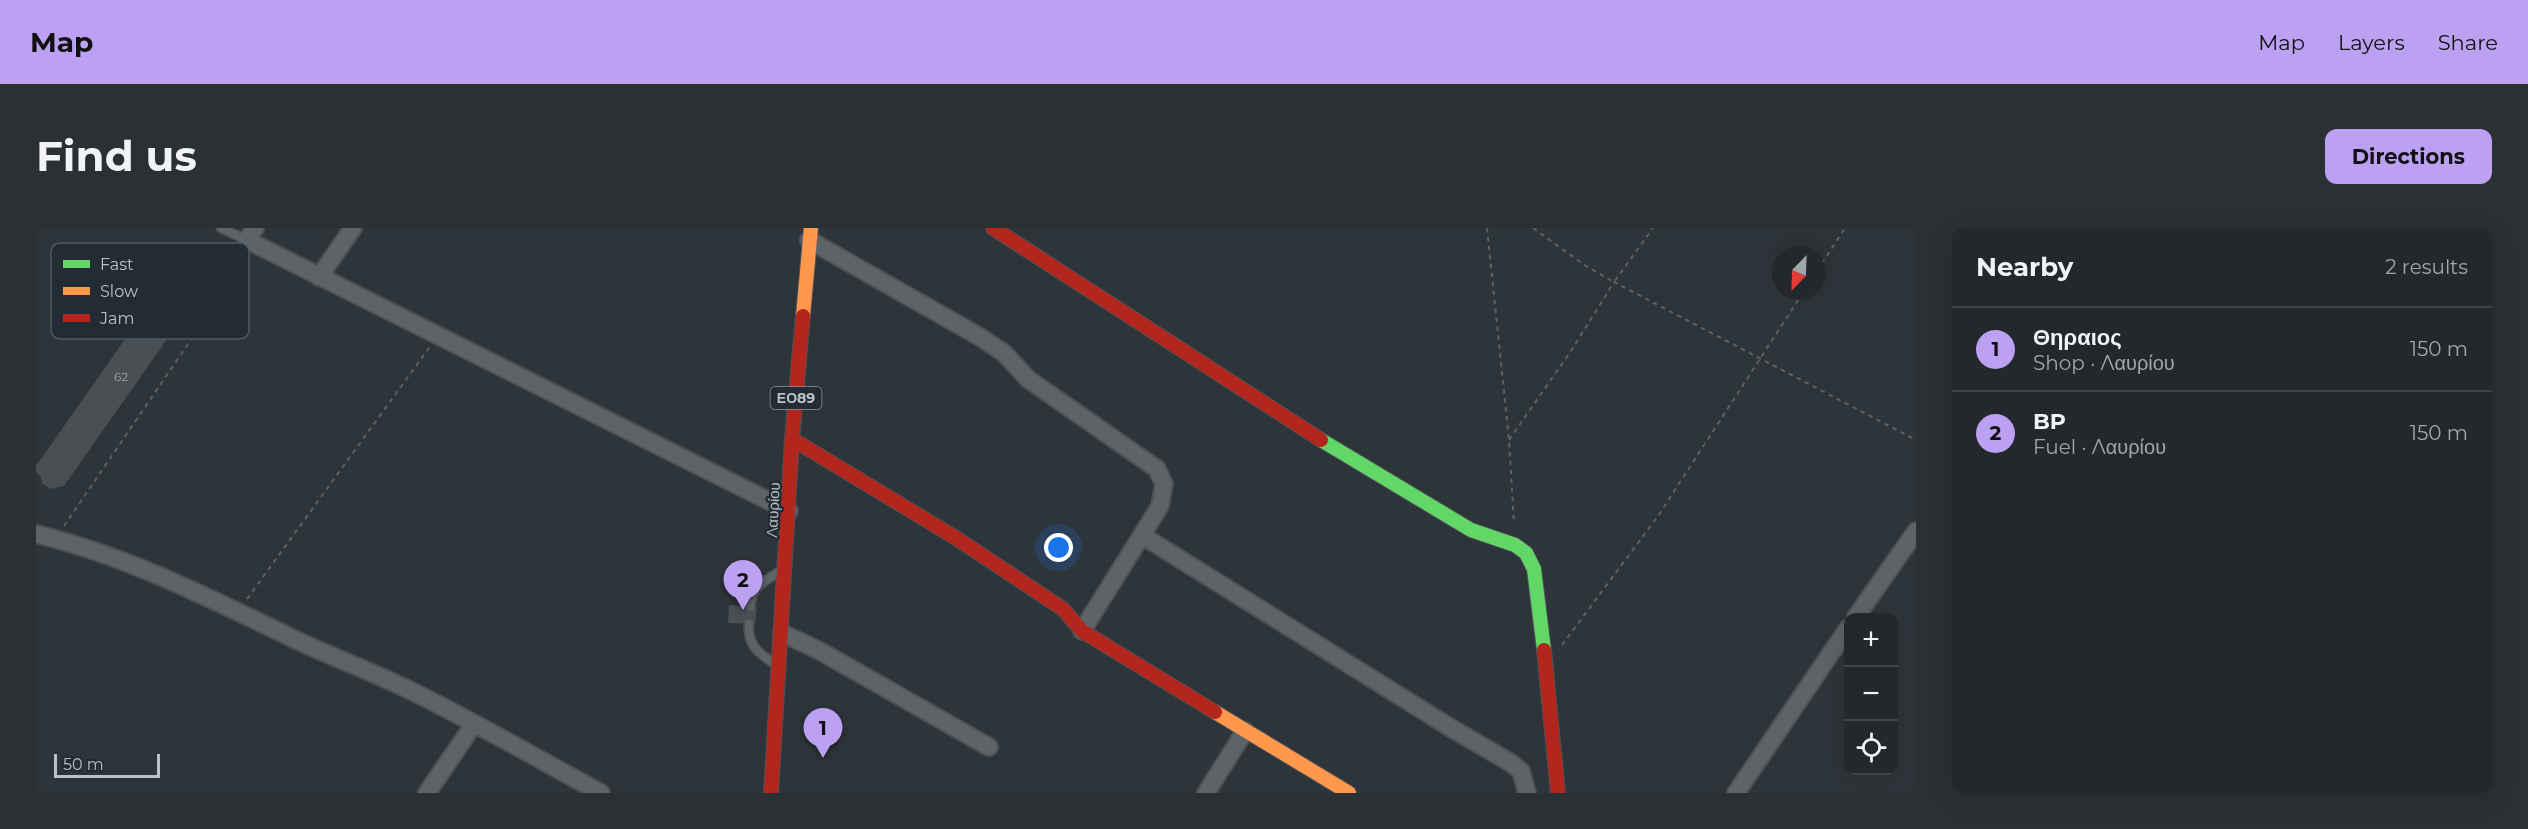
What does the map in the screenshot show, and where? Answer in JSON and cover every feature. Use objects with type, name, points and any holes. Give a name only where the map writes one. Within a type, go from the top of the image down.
[{"type":"street","points":[[319,277],[353,228]]},
{"type":"street","points":[[993,228],[1346,456],[1471,530],[1515,545],[1526,553],[1534,569],[1540,607],[1558,793]]},
{"type":"street","points":[[810,234],[1004,353],[1028,379],[1157,469],[1164,484],[1160,506],[1082,632]]},
{"type":"street","name":"Λαυρίου","points":[[771,793],[792,439],[810,234]]},
{"type":"street","points":[[253,238],[319,277],[789,511]]},
{"type":"street","points":[[792,439],[956,538],[1063,609],[1082,632],[1349,793]]},
{"type":"street","points":[[1859,613],[1916,531]]},
{"type":"street","points":[[36,534],[162,576],[239,611],[303,643],[405,688],[601,793]]},
{"type":"street","points":[[1143,536],[1511,763],[1521,771],[1527,793]]},
{"type":"street","points":[[782,633],[820,651],[988,747]]},
{"type":"street","points":[[1736,793],[1844,634]]},
{"type":"street","points":[[427,793],[474,724]]},
{"type":"street","points":[[1206,793],[1245,731]]},
{"type":"lane","points":[[221,228],[253,238]]},
{"type":"lane","points":[[750,607],[751,599],[762,583],[786,568]]},
{"type":"lane","points":[[749,624],[749,641],[754,648],[780,666]]},
{"type":"path","points":[[1487,228],[1509,440],[1515,545]]},
{"type":"path","points":[[1533,228],[1586,266],[1614,282],[1916,440]]},
{"type":"path","points":[[1509,440],[1571,351],[1614,282],[1653,228]]},
{"type":"path","points":[[1826,257],[1845,228]]},
{"type":"path","points":[[1546,665],[1590,611],[1658,516],[1798,300]]},
{"type":"path","points":[[239,611],[439,335]]},
{"type":"path","points":[[55,539],[187,339]]},
{"type":"building","points":[[125,339],[167,339],[64,486],[50,489],[42,483],[41,477],[36,472],[36,466]]},
{"type":"building","points":[[729,605],[757,607],[755,624],[728,623]]},
{"type":"traffic: fast","points":[[1321,440],[1471,530],[1515,545],[1526,553],[1534,569],[1544,650]]},
{"type":"traffic: slow","points":[[803,316],[811,228]]},
{"type":"traffic: slow","points":[[1215,712],[1349,793]]},
{"type":"traffic: jam","points":[[993,228],[1321,440]]},
{"type":"traffic: jam","points":[[771,793],[792,439],[803,316]]},
{"type":"traffic: jam","points":[[792,439],[956,538],[1063,609],[1082,631],[1215,712]]},
{"type":"traffic: jam","points":[[1544,650],[1558,793]]},
{"type":"place","name":"BP","points":[[743,610]]},
{"type":"place","name":"Θηραιος","points":[[823,758]]}]
